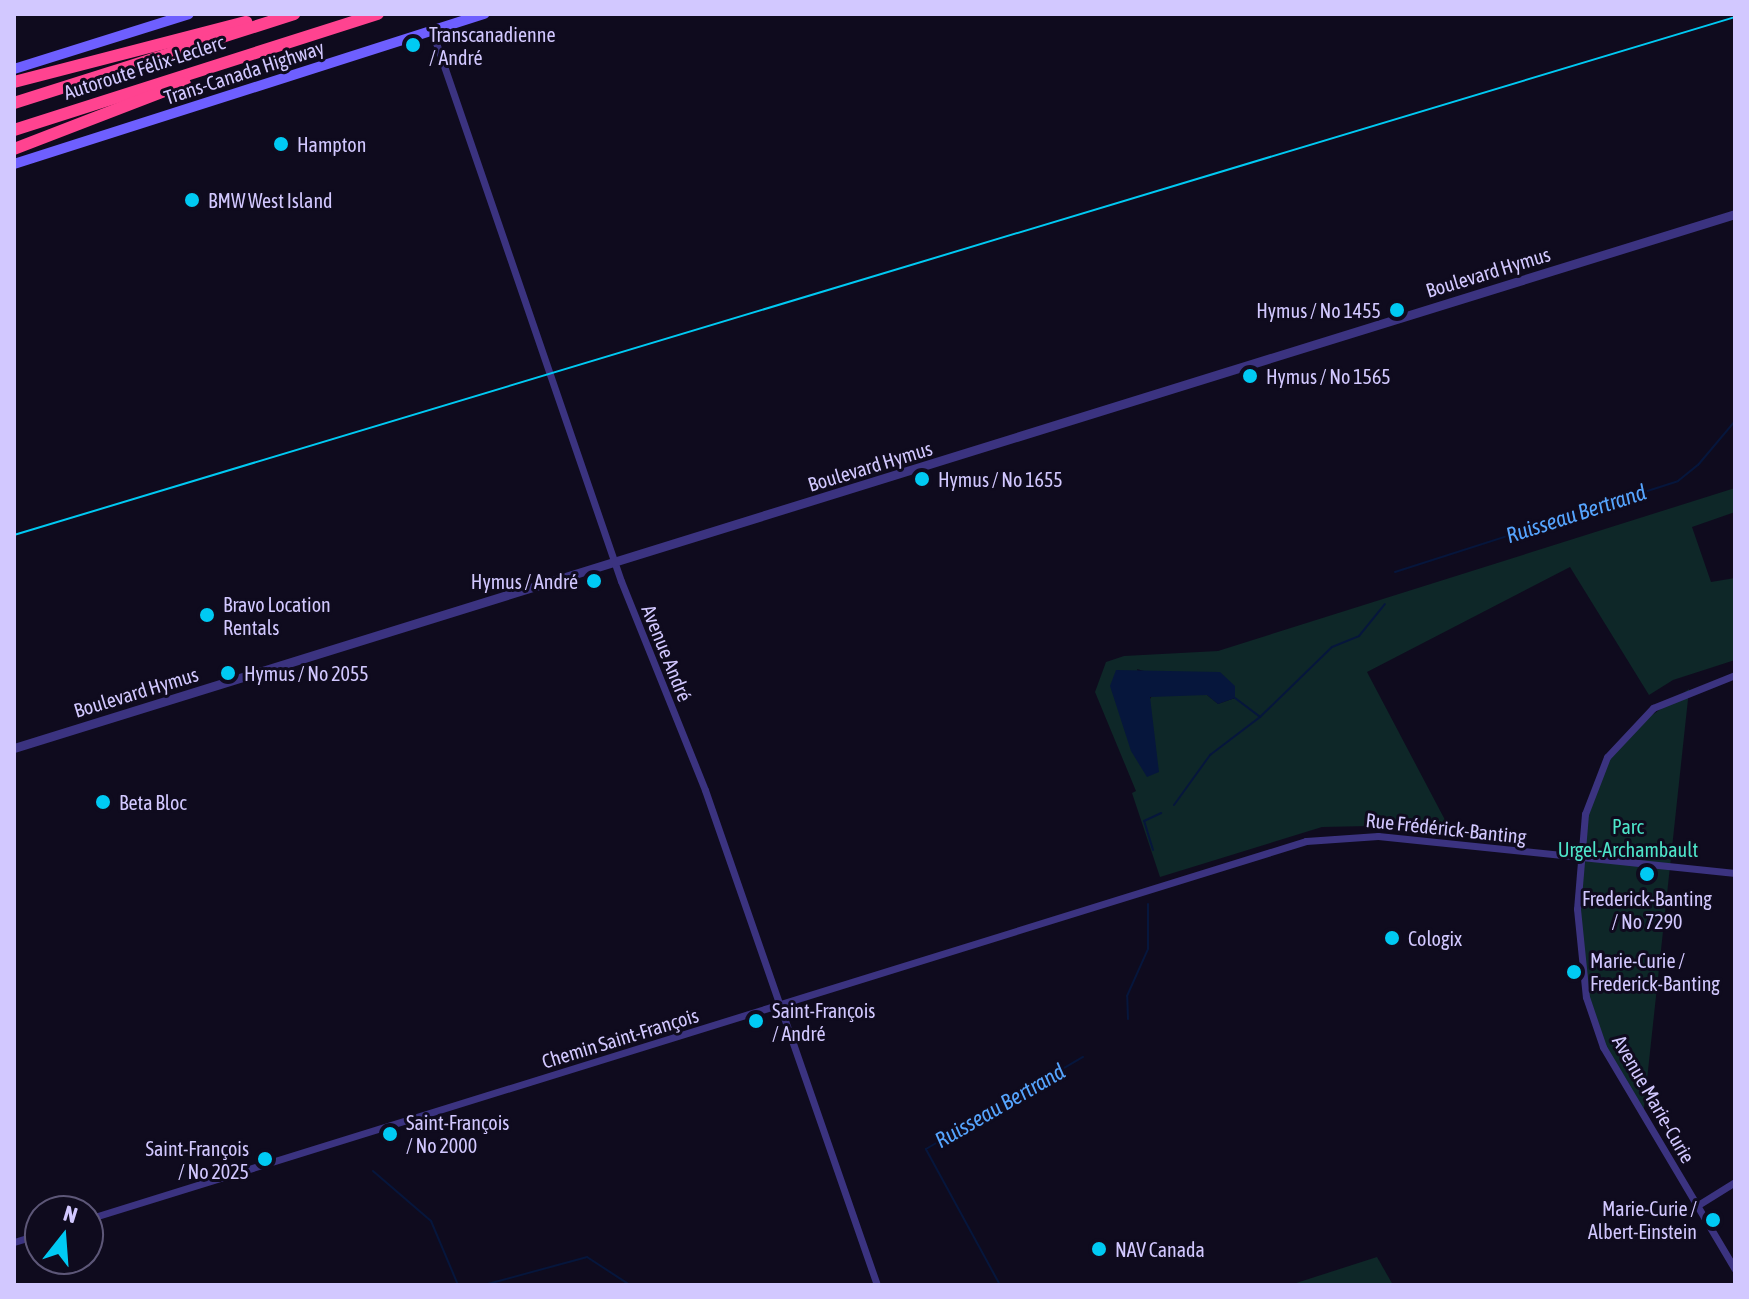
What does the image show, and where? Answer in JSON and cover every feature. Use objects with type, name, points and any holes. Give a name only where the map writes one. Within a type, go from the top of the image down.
[{"type":"highway","points":[[14,82],[113,52],[280,14]]},
{"type":"highway","name":"Autoroute Félix-Leclerc","points":[[14,103],[294,14]]},
{"type":"highway","name":"Autoroute Félix-Leclerc","points":[[14,130],[378,14]]},
{"type":"highway","points":[[14,149],[266,50]]},
{"type":"main road","points":[[14,69],[189,14]]},
{"type":"main road","name":"Trans-Canada Highway","points":[[14,164],[485,14]]},
{"type":"street","name":"Avenue André","points":[[432,31],[615,564],[705,790],[877,1285]]},
{"type":"street","name":"Boulevard Hymus","points":[[14,748],[1735,214]]},
{"type":"street","name":"Avenue Marie-Curie","points":[[1735,675],[1675,695],[1625,734],[1595,781],[1581,857],[1578,945],[1586,997],[1603,1047],[1735,1269]]},
{"type":"street","name":"Rue Frédérick-Banting","points":[[1161,886],[1342,835],[1735,873]]},
{"type":"street","name":"Chemin Saint-François","points":[[104,1214],[1161,886]]},
{"type":"street","points":[[1698,1205],[1735,1182]]},
{"type":"green space","points":[[1735,488],[1735,512],[1692,527],[1711,582],[1735,578],[1735,660],[1673,680],[1649,695],[1570,567],[1367,672],[1454,837],[1370,826],[1322,827],[1160,877],[1132,793],[1136,791],[1095,692],[1106,662],[1124,656],[1218,651]],"holes":[[[1137,669],[1235,698],[1218,704],[1207,695],[1154,693],[1148,702]]]},
{"type":"green space","name":"Parc Urgel-Archambault","points":[[1689,689],[1643,1117],[1603,1047],[1586,997],[1578,945],[1585,814],[1595,781],[1625,734]]},
{"type":"green space","points":[[1377,1257],[1393,1285],[1290,1285]]},
{"type":"water","points":[[1116,670],[1220,672],[1235,686],[1235,698],[1218,704],[1207,695],[1150,697],[1159,772],[1147,777],[1131,751],[1110,686]]},
{"type":"waterway","name":"Ruisseau Bertrand","points":[[1395,572],[1678,481],[1698,465],[1735,421]]},
{"type":"waterway","name":"Ruisseau Bertrand","points":[[1174,805],[1210,755],[1260,717],[1332,647],[1359,636],[1385,604]]},
{"type":"waterway","points":[[1235,698],[1260,717]]},
{"type":"waterway","name":"Ruisseau Bertrand","points":[[1153,850],[1144,821],[1161,813]]},
{"type":"waterway","name":"Ruisseau Bertrand","points":[[1128,1019],[1127,996],[1148,949],[1148,904]]},
{"type":"waterway","name":"Ruisseau Bertrand","points":[[1000,1285],[926,1149],[1083,1057]]},
{"type":"waterway","name":"Ruisseau Bertrand","points":[[373,1171],[431,1221],[458,1285]]},
{"type":"waterway","name":"Ruisseau Bertrand","points":[[484,1285],[587,1257],[630,1285]]},
{"type":"tram line","points":[[14,535],[1735,17]]},
{"type":"place","name":"Transcanadienne / André","points":[[413,45]]},
{"type":"place","name":"Hampton","points":[[281,144]]},
{"type":"place","name":"BMW West Island","points":[[192,200]]},
{"type":"place","name":"Hymus / No 1455","points":[[1397,310]]},
{"type":"place","name":"Hymus / No 1565","points":[[1250,376]]},
{"type":"place","name":"Hymus / No 1655","points":[[922,479]]},
{"type":"place","name":"Hymus / André","points":[[594,581]]},
{"type":"place","name":"Bravo Location Rentals","points":[[207,615]]},
{"type":"place","name":"Hymus / No 2055","points":[[228,673]]},
{"type":"place","name":"Beta Bloc","points":[[103,802]]},
{"type":"place","name":"Frederick-Banting / No 7290","points":[[1647,874]]},
{"type":"place","name":"Cologix","points":[[1392,938]]},
{"type":"place","name":"Marie-Curie / Frederick-Banting","points":[[1574,972]]},
{"type":"place","name":"Saint-François / André","points":[[756,1021]]},
{"type":"place","name":"Saint-François / No 2000","points":[[390,1134]]},
{"type":"place","name":"Saint-François / No 2025","points":[[265,1159]]},
{"type":"place","name":"Marie-Curie / Albert-Einstein","points":[[1713,1220]]},
{"type":"place","name":"NAV Canada","points":[[1099,1249]]}]
